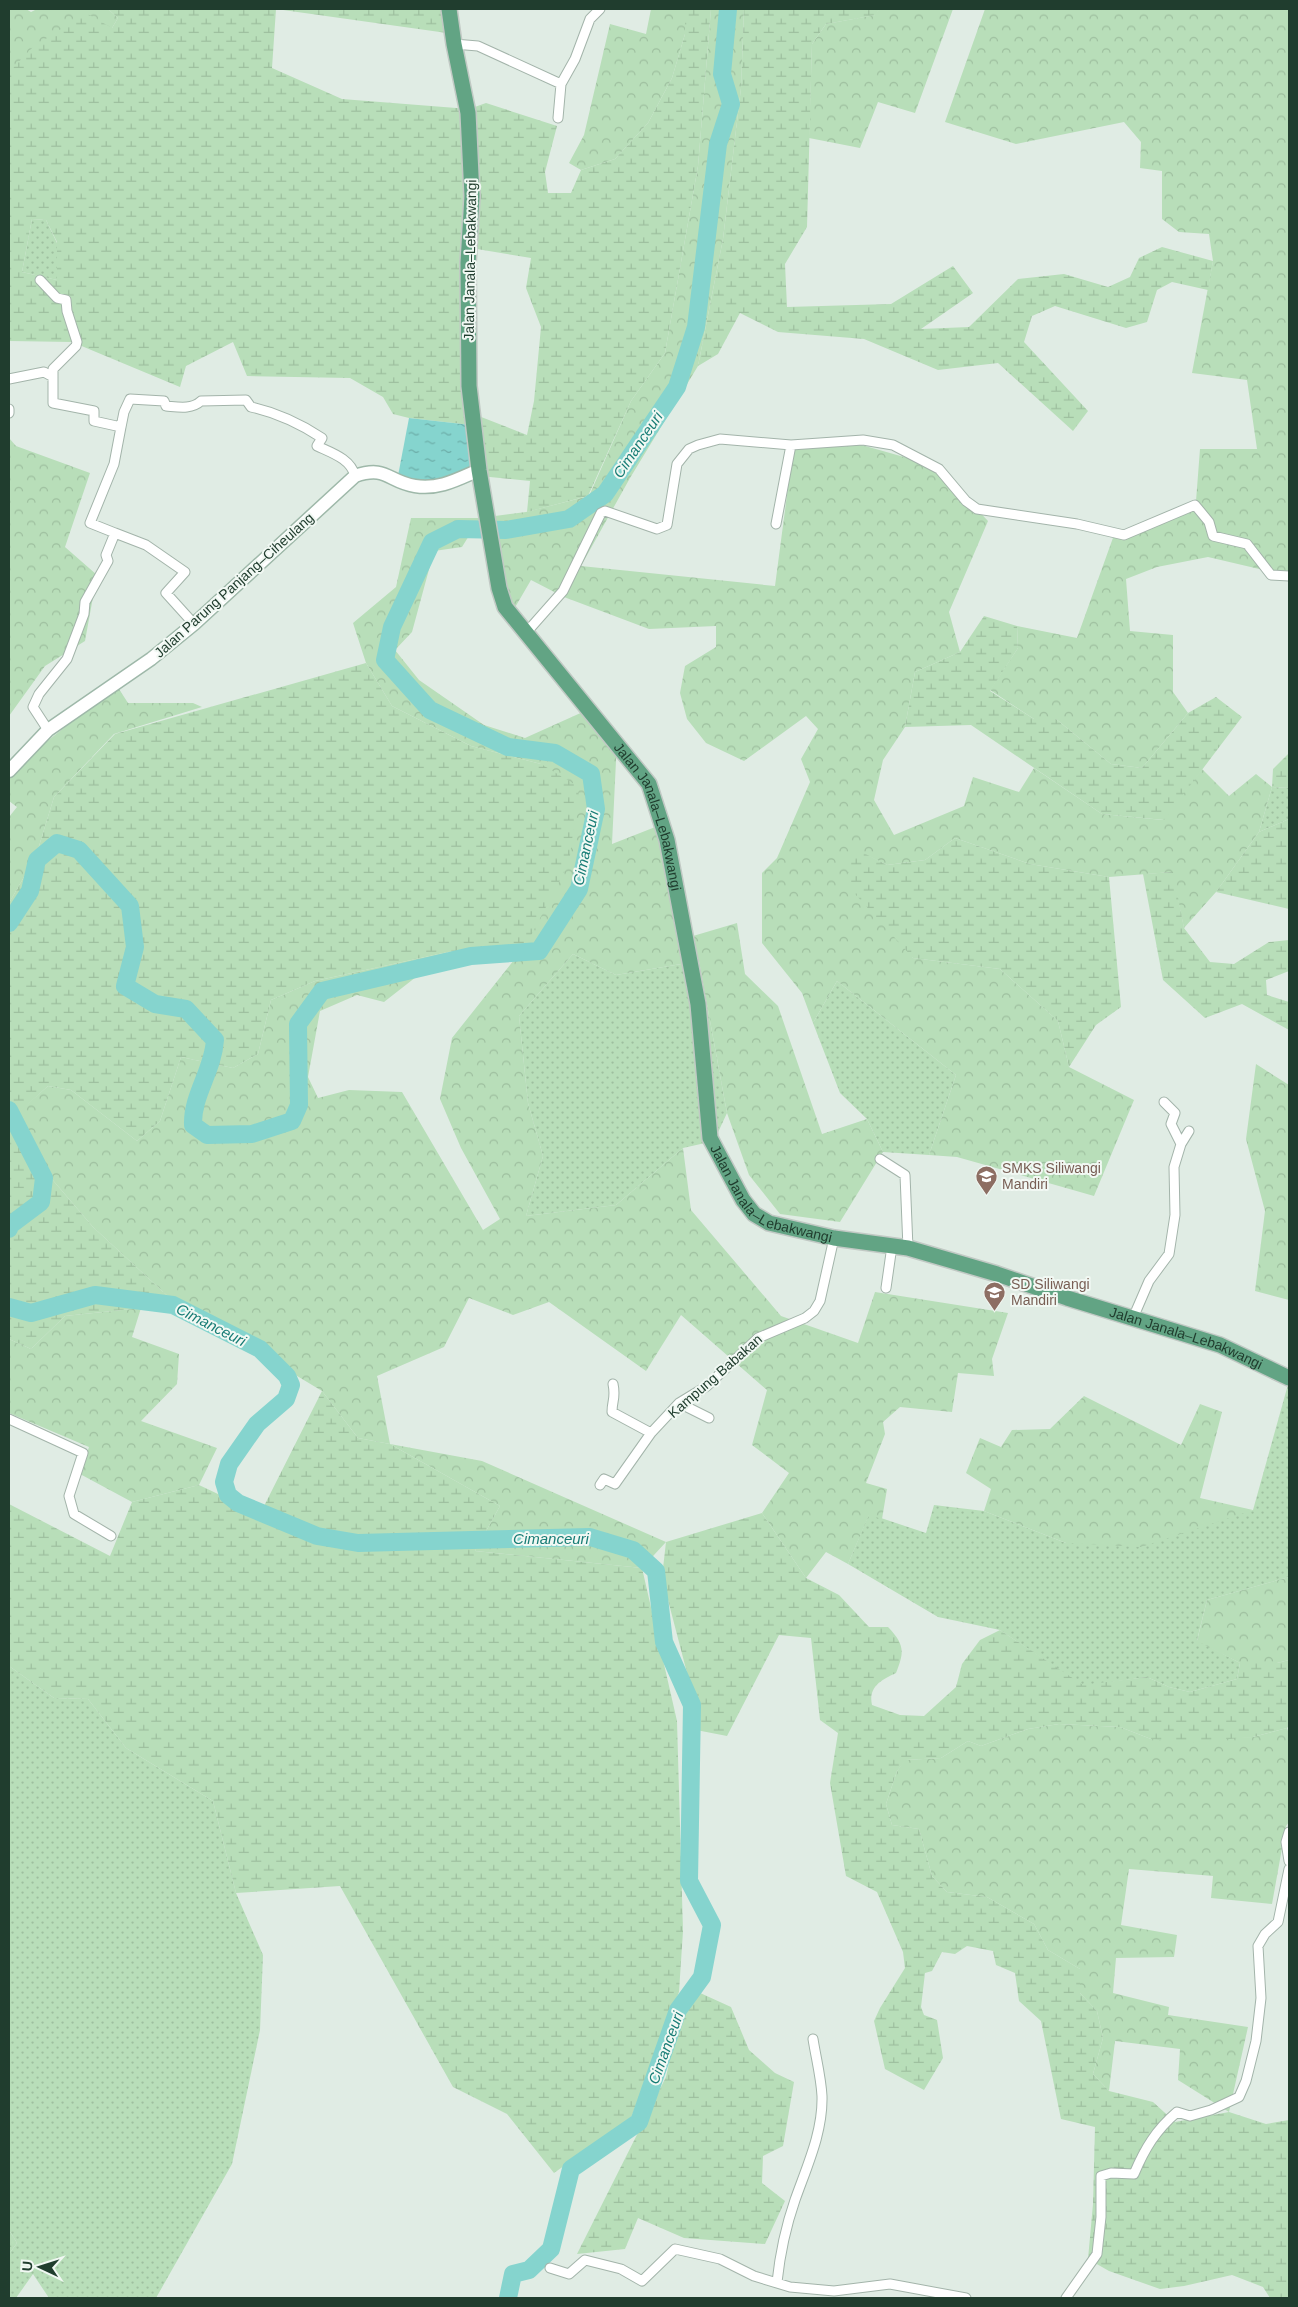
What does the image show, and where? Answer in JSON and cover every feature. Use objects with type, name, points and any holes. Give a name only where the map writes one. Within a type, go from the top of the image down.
[{"type":"main road","name":"Jalan Janala–Lebakwangi","points":[[450,9],[454,44],[468,113],[472,196],[468,263],[468,386],[479,470],[499,588],[505,607],[649,784],[658,807],[667,840],[698,1004],[710,1138],[742,1200],[754,1214],[769,1223],[834,1238],[908,1248],[1220,1345],[1289,1378]]},
{"type":"street","points":[[558,118],[561,84],[575,59],[590,19],[600,9]]},
{"type":"street","points":[[454,44],[478,46],[561,84]]},
{"type":"street","points":[[40,280],[58,298],[66,300],[67,311],[77,342],[76,346],[53,369],[53,403],[94,410],[94,421],[121,427]]},
{"type":"street","points":[[9,379],[44,372],[53,377]]},
{"type":"street","points":[[194,624],[166,592],[185,572],[146,545],[90,523],[114,464],[124,412],[130,399],[164,401],[166,406],[185,408],[195,407],[201,401],[246,400],[251,407],[270,411],[301,424],[322,438],[317,446],[341,458],[353,468],[355,476],[366,472],[382,472],[414,486],[444,485],[479,470]]},
{"type":"street","points":[[526,634],[563,591],[600,513],[605,511],[657,529],[667,525],[678,464],[689,449],[720,439],[790,445],[863,440],[894,445],[939,469],[966,501],[977,509],[1078,524],[1124,535],[1195,505],[1209,522],[1213,536],[1247,544],[1271,575],[1289,576]]},
{"type":"street","points":[[776,524],[790,445]]},
{"type":"street","name":"Jalan Parung Panjang–Ciheulang","points":[[9,771],[48,730],[151,659],[194,624],[355,476]]},
{"type":"street","points":[[48,730],[33,707],[39,694],[67,658],[76,638],[85,602],[108,561],[106,555],[116,533]]},
{"type":"street","points":[[1164,1102],[1175,1113],[1171,1124],[1180,1144]]},
{"type":"street","points":[[1133,1318],[1149,1281],[1169,1254],[1174,1215],[1174,1167],[1180,1144],[1189,1131]]},
{"type":"street","points":[[880,1159],[905,1175],[908,1248]]},
{"type":"street","name":"Kampung Babakan","points":[[600,1485],[604,1479],[615,1484],[651,1433],[679,1403],[707,1386],[758,1338],[766,1332],[805,1318],[814,1311],[820,1300],[834,1238]]},
{"type":"street","points":[[886,1288],[892,1246]]},
{"type":"street","points":[[613,1384],[616,1397],[612,1405],[612,1412],[651,1433]]},
{"type":"street","points":[[679,1403],[709,1418]]},
{"type":"street","points":[[9,1419],[83,1453],[69,1496],[74,1514],[111,1536]]},
{"type":"street","points":[[1289,1832],[1286,1842],[1289,1861]]},
{"type":"street","points":[[1066,2298],[1097,2254],[1101,2216],[1101,2176],[1111,2173],[1134,2174],[1145,2148],[1158,2129],[1177,2112],[1190,2116],[1211,2110],[1238,2098],[1246,2081],[1256,2041],[1261,1998],[1258,1946],[1265,1934],[1278,1922],[1289,1869]]},
{"type":"street","points":[[777,2282],[780,2254],[794,2201],[812,2157],[820,2119],[822,2096],[813,2039]]},
{"type":"street","points":[[550,2268],[569,2274],[585,2260],[621,2269],[642,2281],[675,2249],[720,2259],[754,2276],[790,2286],[834,2291],[890,2284],[966,2298]]},
{"type":"green space","points":[[9,9],[26,9],[31,12],[37,9],[108,9],[118,18],[112,28],[9,72]]},
{"type":"green space","points":[[108,9],[276,9],[272,68],[342,99],[469,109],[486,103],[557,126],[545,172],[548,193],[571,193],[581,170],[615,159],[648,123],[672,78],[685,34],[685,9],[711,9],[698,166],[665,353],[631,401],[588,496],[527,512],[530,481],[480,476],[471,425],[409,418],[393,414],[383,397],[350,378],[247,376],[233,342],[186,366],[180,387],[72,342],[9,341],[9,72],[33,47],[86,13],[112,28],[118,18]],"holes":[[[32,219],[46,220],[57,242],[57,280],[22,272]],[[471,248],[531,258],[526,288],[541,327],[534,401],[527,435],[471,413]]]},
{"type":"green space","points":[[276,9],[451,9],[454,34]]},
{"type":"green space","points":[[651,9],[685,9],[685,34],[672,78],[648,123],[615,159],[581,170],[569,163],[584,135],[610,24],[646,34]]},
{"type":"green space","points":[[711,9],[744,9],[741,88],[723,239],[698,366],[630,478],[581,566],[775,586],[794,442],[851,442],[936,466],[988,521],[949,612],[960,652],[915,672],[905,727],[883,760],[874,800],[894,835],[964,806],[973,777],[1019,792],[1034,768],[1102,814],[1163,820],[1202,769],[1229,796],[1256,774],[1272,787],[1259,832],[1216,892],[1184,928],[1172,872],[1109,877],[1030,864],[955,838],[925,860],[887,865],[854,849],[913,958],[1000,969],[1058,1021],[1069,1067],[1134,1100],[1094,1196],[957,1157],[929,1155],[956,1075],[837,981],[813,1023],[802,993],[762,943],[762,873],[777,858],[810,782],[801,759],[818,729],[806,716],[744,761],[706,743],[687,719],[680,693],[685,666],[716,647],[716,626],[649,629],[564,597],[531,580],[510,616],[480,518],[526,512],[589,496],[631,401],[665,353],[698,166]]},
{"type":"green space","points":[[744,9],[879,9],[876,15],[826,24],[812,44],[807,227],[785,264],[787,307],[891,304],[953,266],[973,293],[921,329],[969,327],[1018,279],[1064,274],[1108,287],[1130,277],[1139,258],[1162,247],[1213,261],[1208,290],[1172,282],[1157,290],[1147,322],[1126,328],[1055,306],[1032,316],[1024,342],[1088,411],[1073,431],[998,363],[938,370],[864,339],[778,332],[740,313],[718,354],[698,366],[723,239],[741,88]]},
{"type":"green space","points":[[879,9],[953,9],[915,113],[878,102],[860,148],[809,138],[812,44],[826,24],[875,15]]},
{"type":"green space","points":[[985,9],[1289,9],[1289,576],[1208,557],[1157,567],[1126,579],[1130,631],[1173,635],[1173,692],[1188,713],[1142,768],[1111,764],[1056,719],[1034,719],[990,690],[1018,648],[1017,626],[1077,638],[1114,535],[1196,501],[1200,449],[1257,449],[1247,380],[1192,373],[1213,261],[1209,234],[1179,232],[1162,219],[1162,171],[1140,168],[1141,142],[1124,122],[1016,144],[945,122]]},
{"type":"green space","points":[[32,219],[46,220],[57,243],[57,280],[22,272]]},
{"type":"green space","points":[[9,438],[16,446],[90,473],[65,547],[97,575],[85,641],[45,666],[9,716]]},
{"type":"green space","points":[[411,518],[480,518],[462,547],[434,551],[412,632],[395,650],[419,680],[484,725],[525,738],[585,711],[617,740],[612,844],[668,822],[693,936],[737,923],[745,974],[778,1006],[822,1134],[867,1119],[883,1152],[840,1222],[780,1214],[749,1175],[727,1113],[699,961],[616,975],[573,954],[519,1016],[528,1103],[543,1156],[526,1216],[616,1205],[683,1148],[691,1210],[781,1316],[858,1343],[875,1292],[1008,1313],[992,1359],[994,1376],[958,1373],[952,1412],[900,1407],[883,1422],[885,1434],[866,1483],[887,1489],[882,1519],[869,1515],[848,1564],[826,1552],[806,1578],[762,1513],[789,1473],[752,1445],[767,1390],[681,1315],[646,1371],[549,1302],[513,1315],[469,1298],[444,1347],[377,1376],[390,1444],[358,1438],[322,1391],[173,1301],[93,1227],[39,1164],[16,1114],[48,1086],[71,1090],[137,1141],[160,1121],[181,1057],[233,1068],[258,1054],[271,1000],[315,981],[448,952],[384,1002],[357,995],[320,1011],[308,1077],[318,1098],[349,1090],[402,1092],[483,1230],[500,1219],[461,1148],[440,1099],[452,1038],[526,945],[541,764],[471,746],[392,706],[366,663],[353,623],[396,587]]},
{"type":"green space","points":[[984,616],[1017,626],[1018,648],[990,691],[1034,719],[1056,719],[1111,764],[1142,768],[1188,713],[1216,697],[1242,717],[1164,820],[1102,814],[971,725],[905,727],[915,672],[960,652]]},
{"type":"green space","points":[[366,663],[392,706],[471,746],[541,764],[579,787],[569,863],[526,945],[448,952],[315,981],[271,1000],[258,1054],[233,1068],[181,1057],[160,1121],[137,1141],[71,1090],[48,1086],[16,1115],[39,1164],[93,1227],[173,1301],[141,1308],[65,1316],[31,1349],[9,1339],[9,903],[36,856],[54,797],[115,734]]},
{"type":"green space","points":[[117,686],[128,703],[193,703],[202,707],[114,734],[54,797],[36,856],[9,903],[9,817],[17,807],[9,801],[9,775],[22,761]]},
{"type":"green space","points":[[1289,753],[1289,788],[1272,787],[1273,769]]},
{"type":"green space","points":[[1272,787],[1289,788],[1289,819],[1259,832]]},
{"type":"green space","points":[[1289,819],[1289,909],[1216,892],[1259,832]]},
{"type":"green space","points":[[955,838],[1030,864],[1109,877],[1121,1007],[1096,1025],[1069,1067],[1058,1021],[1000,969],[913,958],[846,884],[854,848],[887,865],[925,860]]},
{"type":"green space","points":[[1173,872],[1184,928],[1210,962],[1234,964],[1269,942],[1289,940],[1289,971],[1266,980],[1267,995],[1289,1002],[1289,1030],[1242,1004],[1205,1018],[1163,980],[1143,874]]},
{"type":"green space","points":[[573,954],[616,975],[699,961],[727,1113],[714,1141],[683,1148],[616,1205],[526,1216],[543,1156],[528,1103],[519,1016]]},
{"type":"green space","points":[[837,981],[956,1075],[929,1155],[883,1152],[867,1119],[840,1093],[813,1023]]},
{"type":"green space","points":[[1256,1064],[1289,1085],[1289,1300],[1255,1291],[1265,1211],[1246,1139]]},
{"type":"green space","points":[[141,1308],[132,1337],[179,1354],[177,1384],[141,1421],[217,1448],[199,1485],[132,1502],[80,1474],[89,1447],[9,1413],[9,1339],[31,1349],[65,1316]]},
{"type":"green space","points":[[1289,1381],[1289,1577],[1207,1600],[1197,1640],[1240,1663],[1237,1679],[1190,1692],[1169,1687],[1147,1677],[1083,1686],[1000,1630],[938,1617],[848,1564],[869,1514],[926,1533],[934,1505],[984,1511],[1066,1543],[1253,1510]]},
{"type":"green space","points":[[322,1391],[358,1438],[390,1444],[500,1506],[475,1551],[642,1568],[677,1721],[683,1931],[679,1992],[631,2118],[554,2173],[507,2114],[453,2087],[340,1886],[236,1893],[213,1801],[126,1748],[88,1699],[54,1698],[9,1666],[9,1504],[110,1556],[132,1502],[199,1485],[260,1514]]},
{"type":"green space","points":[[1084,1396],[1181,1445],[1200,1404],[1222,1412],[1200,1498],[1253,1510],[1141,1547],[1066,1543],[984,1511],[991,1489],[966,1473],[980,1438],[1001,1447],[1012,1430],[1050,1429]]},
{"type":"green space","points":[[390,1444],[482,1461],[666,1542],[642,1568],[475,1551],[500,1506]]},
{"type":"green space","points":[[762,1513],[806,1578],[839,1595],[869,1627],[888,1627],[897,1638],[902,1653],[896,1673],[885,1678],[877,1685],[871,1699],[872,1705],[900,1715],[924,1716],[956,1687],[962,1664],[980,1640],[1000,1630],[1083,1685],[1147,1677],[1169,1687],[1190,1692],[1237,1679],[1240,1663],[1277,1663],[1289,1660],[1289,1726],[1287,1728],[1253,1737],[1183,1743],[1151,1739],[1120,1727],[1059,1724],[1028,1729],[981,1746],[968,1741],[941,1758],[906,1760],[897,1771],[886,1804],[892,1825],[919,1829],[932,1876],[947,1892],[987,1897],[1034,1924],[1048,1950],[1080,1969],[1080,1993],[1097,2011],[1103,2038],[1093,2074],[1109,2091],[1153,2102],[1175,2122],[1229,2112],[1266,2124],[1289,2120],[1289,2298],[1270,2298],[1263,2287],[1232,2275],[1184,2286],[1160,2289],[1109,2271],[1088,2259],[1093,2204],[1095,2127],[1061,2119],[1041,2021],[1019,2001],[1015,1973],[996,1965],[993,1951],[967,1946],[955,1954],[942,1952],[932,1971],[925,1973],[921,2007],[924,2015],[937,2020],[943,2058],[924,2090],[885,2069],[874,2021],[905,1968],[903,1952],[877,1892],[846,1876],[830,1783],[838,1733],[820,1720],[811,1638],[779,1635],[727,1736],[691,1729],[693,1696],[662,1577],[666,1542]]},
{"type":"green space","points":[[1289,1577],[1289,1660],[1277,1663],[1240,1663],[1197,1641],[1207,1600]]},
{"type":"green space","points":[[9,1666],[54,1698],[88,1699],[126,1748],[213,1801],[236,1893],[263,1955],[260,2030],[232,2164],[156,2298],[49,2298],[33,2274],[16,2298],[9,2298],[9,2254],[17,2243],[9,2230]]},
{"type":"green space","points":[[1059,1724],[1120,1727],[1151,1739],[1253,1737],[1287,1728],[1289,1734],[1289,1822],[1286,1826],[1272,1904],[1211,1898],[1213,1876],[1129,1869],[1121,1925],[1177,1935],[1174,1957],[1116,1958],[1113,1993],[1169,2007],[1168,2015],[1248,2027],[1229,2112],[1178,2080],[1180,2049],[1115,2041],[1109,2091],[1093,2074],[1103,2038],[1097,2011],[1080,1993],[1080,1969],[1048,1950],[1034,1924],[987,1897],[947,1892],[932,1876],[919,1829],[892,1825],[886,1804],[897,1771],[905,1760],[941,1758],[968,1741],[981,1746],[1028,1729]]},
{"type":"green space","points":[[698,1992],[731,2007],[749,2050],[775,2073],[794,2082],[783,2146],[763,2156],[762,2183],[785,2201],[765,2244],[684,2238],[638,2218],[625,2249],[577,2254],[666,2077],[676,2031]]},
{"type":"green space","points":[[9,2230],[17,2243],[9,2254]]},
{"type":"water","points":[[409,418],[471,425],[476,465],[450,485],[397,481]]},
{"type":"waterway","name":"Cimanceuri","points":[[9,923],[30,891],[37,860],[57,843],[79,850],[130,906],[135,947],[125,986],[155,1004],[186,1009],[215,1040],[211,1062],[196,1103],[193,1125],[207,1135],[252,1134],[292,1121],[299,1105],[298,1024],[322,991],[471,956],[539,951],[579,889],[596,809],[591,774],[555,753],[508,747],[430,710],[385,660],[392,627],[432,542],[458,529],[506,530],[569,519],[605,494],[677,387],[696,327],[718,144],[731,104],[722,74],[728,9]]},
{"type":"waterway","name":"Cimanceuri","points":[[9,1110],[44,1178],[41,1202],[9,1226],[9,1229]]},
{"type":"waterway","name":"Cimanceuri","points":[[9,1307],[31,1313],[95,1295],[173,1305],[260,1349],[287,1376],[291,1385],[286,1399],[257,1424],[229,1464],[224,1482],[228,1495],[238,1503],[317,1536],[358,1543],[590,1537],[633,1550],[656,1571],[664,1642],[692,1705],[689,1881],[712,1925],[702,1977],[678,2010],[639,2122],[571,2169],[551,2249],[529,2270],[513,2274],[508,2298]]},
{"type":"place","name":"SMKS Siliwangi Mandiri","points":[[986,1195]]},
{"type":"place","name":"SD Siliwangi Mandiri","points":[[995,1311]]}]
